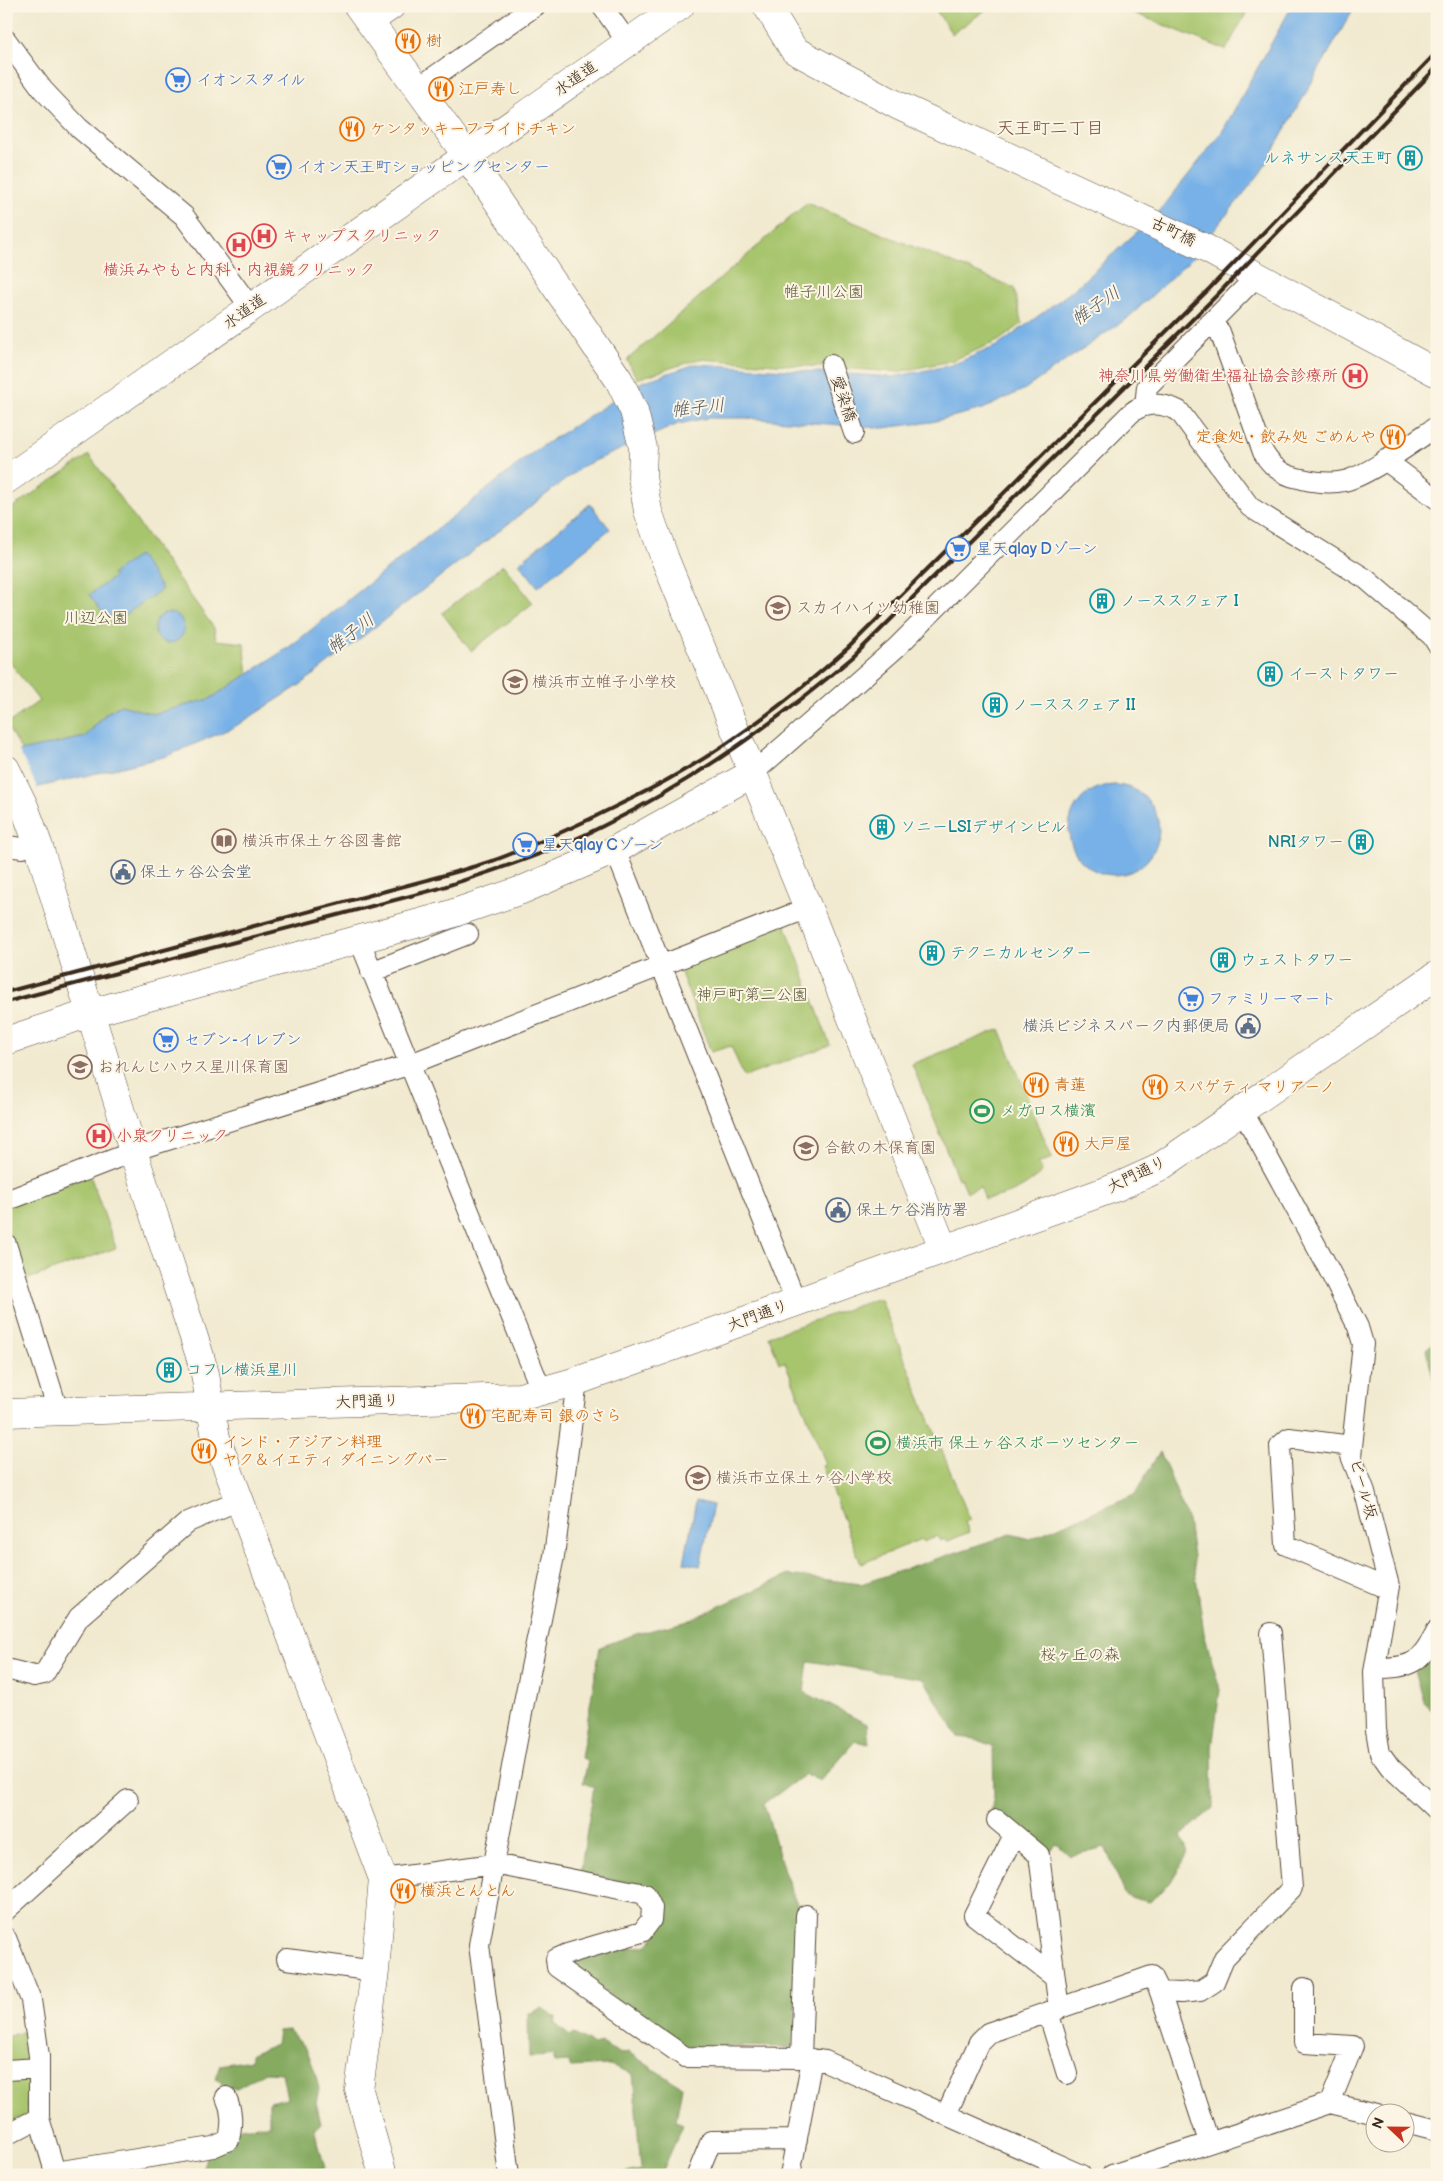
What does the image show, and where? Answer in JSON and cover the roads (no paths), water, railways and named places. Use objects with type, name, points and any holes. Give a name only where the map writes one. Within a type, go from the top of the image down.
[{"type":"street","points":[[418,88],[535,6]]},
{"type":"street","points":[[602,6],[628,43]]},
{"type":"street","name":"水道道","points":[[6,480],[680,6]]},
{"type":"street","name":"古町橋","points":[[767,6],[794,50],[897,105],[1207,249],[1437,373]]},
{"type":"street","points":[[373,11],[418,88],[467,156],[618,380],[634,411],[642,448],[642,477],[648,511],[728,718],[753,773],[808,908],[943,1248]]},
{"type":"street","points":[[6,40],[44,90],[79,128],[184,216],[251,308]]},
{"type":"street","points":[[1145,406],[1147,387],[1257,276]]},
{"type":"street","points":[[1210,323],[1220,332],[1249,416],[1269,463],[1287,476],[1315,482],[1345,481],[1385,460],[1437,426]]},
{"type":"street","name":"愛染橋","points":[[831,365],[854,433]]},
{"type":"street","points":[[6,1041],[90,1013],[445,916],[522,890],[615,850],[753,773],[896,648],[1131,413],[1145,406],[1162,405],[1179,411],[1250,507],[1366,580],[1432,636],[1437,644]]},
{"type":"street","points":[[1385,460],[1437,498]]},
{"type":"street","points":[[6,770],[24,806],[39,847],[133,1151],[199,1353],[216,1438],[383,1879],[375,1971],[359,2090],[383,2175]]},
{"type":"street","points":[[615,850],[796,1302]]},
{"type":"street","points":[[6,1200],[133,1151],[408,1065],[661,964],[808,908]]},
{"type":"street","points":[[371,972],[468,934]]},
{"type":"street","points":[[359,940],[542,1392]]},
{"type":"street","name":"大門通り","points":[[6,1413],[520,1397],[542,1392],[1117,1187],[1141,1176],[1157,1168],[1437,975]]},
{"type":"street","name":"ビール坂","points":[[1242,1110],[1358,1327],[1363,1344],[1351,1456],[1364,1489],[1388,1589],[1375,1668],[1376,1730],[1380,1753],[1390,1767],[1437,1811]]},
{"type":"street","points":[[6,1244],[56,1399],[58,1412]]},
{"type":"street","points":[[509,2175],[479,1945],[554,1556],[577,1381]]},
{"type":"street","points":[[1352,1446],[1289,1438],[1280,1446],[1286,1545],[1289,1552],[1388,1589]]},
{"type":"street","points":[[6,1669],[34,1676],[44,1674],[79,1617],[188,1522],[239,1500]]},
{"type":"street","points":[[1375,1668],[1400,1668],[1415,1662],[1430,1644],[1437,1630]]},
{"type":"street","points":[[1160,1992],[1181,1993],[1200,1991],[1214,1982],[1224,1958],[1292,1888],[1270,1633]]},
{"type":"street","points":[[6,1910],[128,1800]]},
{"type":"street","points":[[997,1820],[1039,1855],[1053,1976],[1053,2010],[1067,2074]]},
{"type":"street","points":[[1014,1835],[974,1915],[1053,1976]]},
{"type":"street","points":[[383,1879],[494,1864],[645,1894],[652,1908],[651,1920],[642,1932],[567,1954],[556,1959],[557,1967],[685,2056],[825,2061],[1081,2175]]},
{"type":"street","points":[[790,2175],[797,2140],[807,2059],[806,1915]]},
{"type":"street","points":[[6,1938],[31,2000],[39,2068],[39,2118],[55,2172],[213,2147],[229,2140],[232,2124],[231,2108],[226,2097]]},
{"type":"street","points":[[287,1958],[375,1971]]},
{"type":"street","points":[[946,2114],[979,2042],[988,2034],[1152,1976],[1160,1992],[1210,2142]]},
{"type":"street","points":[[1299,2001],[1304,2043],[1352,2047],[1330,2103]]},
{"type":"street","points":[[6,2070],[39,2068]]},
{"type":"street","points":[[1112,2175],[1330,2103],[1366,2112]]},
{"type":"street","points":[[6,2135],[39,2118]]},
{"type":"street","points":[[1416,2125],[1437,2130]]},
{"type":"street","points":[[697,2175],[711,2141],[797,2140]]},
{"type":"water","name":"帷子川","points":[[1292,6],[1355,6],[1261,172],[1191,259],[1129,317],[1025,389],[983,409],[931,422],[883,428],[746,418],[707,418],[678,424],[583,466],[300,685],[236,726],[167,756],[6,795],[6,754],[85,737],[107,713],[121,705],[153,714],[210,699],[292,645],[536,450],[642,382],[696,364],[893,377],[952,365],[999,345],[1072,291],[1159,212],[1222,132]]},
{"type":"water","points":[[590,504],[610,529],[538,587],[519,563]]},
{"type":"water","points":[[139,555],[162,589],[122,617],[106,617],[89,595],[114,577],[112,574]]},
{"type":"water","points":[[169,613],[180,617],[184,628],[180,639],[169,643],[158,639],[154,628],[158,617]]},
{"type":"water","points":[[1114,785],[1131,789],[1146,798],[1155,813],[1159,830],[1155,847],[1146,862],[1131,871],[1114,875],[1097,871],[1082,862],[1073,847],[1069,830],[1073,813],[1082,798],[1097,789]]},
{"type":"water","points":[[696,1501],[713,1505],[700,1566],[684,1563]]},
{"type":"railway","points":[[6,992],[492,861],[554,836],[664,782],[743,733],[848,648],[1209,289],[1437,52]]},
{"type":"railway","points":[[6,1002],[437,889],[521,861],[583,836],[636,809],[701,770],[794,705],[853,657],[1217,295],[1437,67]]},
{"type":"place","name":"樹","points":[[408,41]]},
{"type":"place","name":"イオンスタイル","points":[[178,80]]},
{"type":"place","name":"江戸寿し","points":[[441,89]]},
{"type":"place","name":"ケンタッキーフライドチキン","points":[[352,129]]},
{"type":"place","name":"ルネサンス天王町","points":[[1410,158]]},
{"type":"place","name":"イオン天王町ショッピングセンター","points":[[279,167]]},
{"type":"place","name":"キャップスクリニック","points":[[264,236]]},
{"type":"place","name":"横浜みやもと内科・内視鏡クリニック","points":[[239,245]]},
{"type":"place","name":"神奈川県労働衛生福祉協会診療所","points":[[1355,376]]},
{"type":"place","name":"定食処・飲み処 ごめんや","points":[[1393,437]]},
{"type":"place","name":"星天qlay Dゾーン","points":[[958,549]]},
{"type":"place","name":"ノーススクェア I","points":[[1102,601]]},
{"type":"place","name":"スカイハイツ幼稚園","points":[[778,608]]},
{"type":"place","name":"イーストタワー","points":[[1270,674]]},
{"type":"place","name":"横浜市立帷子小学校","points":[[515,682]]},
{"type":"place","name":"ノーススクェア II","points":[[995,705]]},
{"type":"place","name":"ソニーLSIデザインビル","points":[[882,827]]},
{"type":"place","name":"横浜市保土ケ谷図書館","points":[[224,841]]},
{"type":"place","name":"NRIタワー","points":[[1361,842]]},
{"type":"place","name":"星天qlay Cゾーン","points":[[525,845]]},
{"type":"place","name":"保土ヶ谷公会堂","points":[[123,872]]},
{"type":"place","name":"テクニカルセンター","points":[[932,953]]},
{"type":"place","name":"ウェストタワー","points":[[1223,960]]},
{"type":"place","name":"ファミリーマート","points":[[1191,999]]},
{"type":"place","name":"横浜ビジネスパーク内郵便局","points":[[1248,1026]]},
{"type":"place","name":"セブン-イレブン","points":[[166,1040]]},
{"type":"place","name":"おれんじハウス星川保育園","points":[[80,1067]]},
{"type":"place","name":"青蓮","points":[[1036,1085]]},
{"type":"place","name":"スパゲティ マリアーノ","points":[[1155,1087]]},
{"type":"place","name":"メガロス横濱","points":[[982,1111]]},
{"type":"place","name":"小泉クリニック","points":[[99,1136]]},
{"type":"place","name":"大戸屋","points":[[1066,1144]]},
{"type":"place","name":"合歓の木保育園","points":[[806,1148]]},
{"type":"place","name":"保土ケ谷消防署","points":[[838,1210]]},
{"type":"place","name":"コフレ横浜星川","points":[[169,1370]]},
{"type":"place","name":"宅配寿司 銀のさら","points":[[473,1416]]},
{"type":"place","name":"横浜市 保土ヶ谷スポーツセンター","points":[[878,1443]]},
{"type":"place","name":"インド・アジアン料理 ヤク＆イエティ ダイニングバー","points":[[204,1451]]},
{"type":"place","name":"横浜市立保土ヶ谷小学校","points":[[698,1478]]},
{"type":"place","name":"横浜とんとん","points":[[403,1891]]},
{"type":"district","name":"天王町二丁目","points":[[1050,128]]},
{"type":"park label","name":"帷子川公園","points":[[824,292]]},
{"type":"park label","name":"川辺公園","points":[[96,618]]},
{"type":"park label","name":"神戸町第二公園","points":[[752,995]]},
{"type":"park label","name":"桜ヶ丘の森","points":[[1080,1655]]}]
